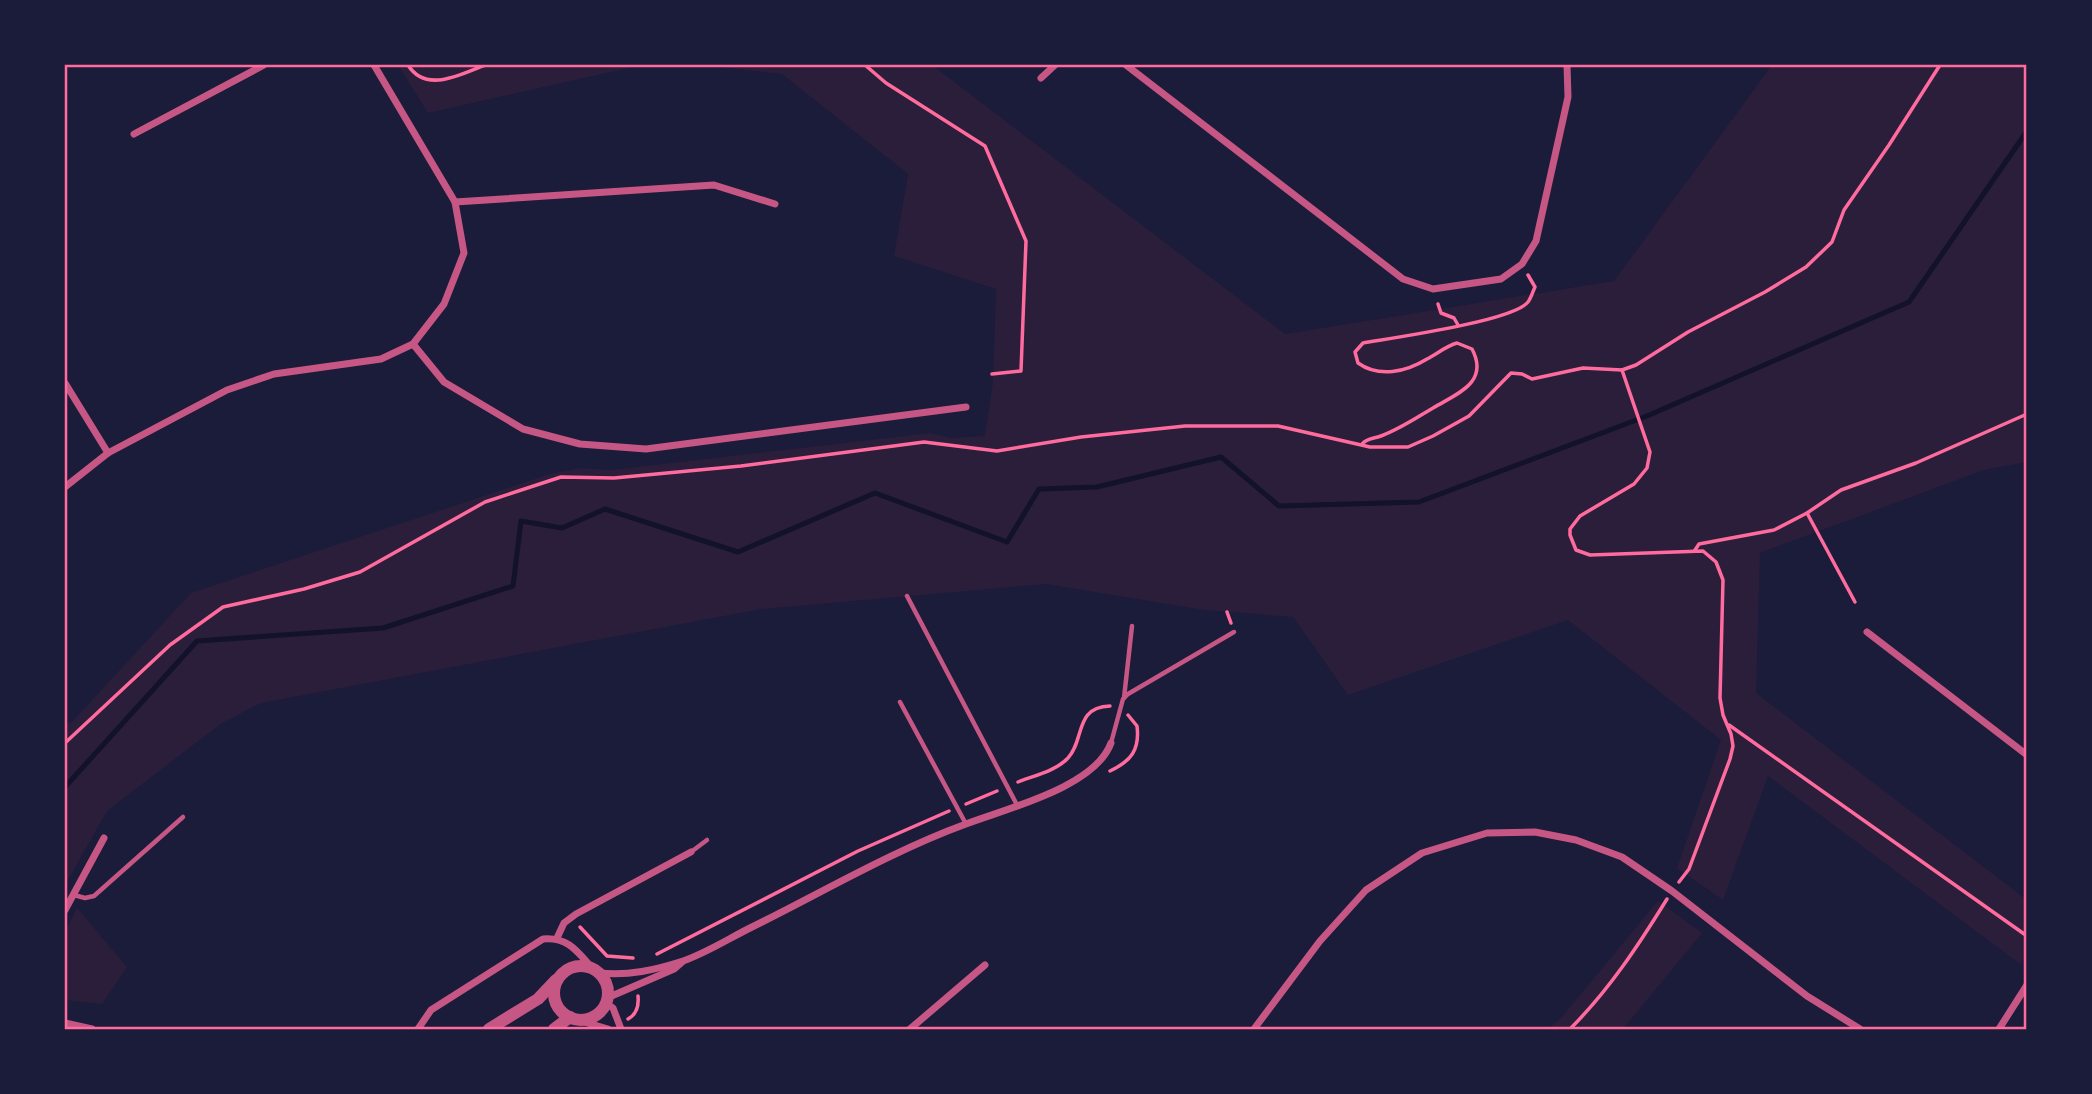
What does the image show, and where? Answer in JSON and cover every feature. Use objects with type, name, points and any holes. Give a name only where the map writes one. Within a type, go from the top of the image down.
[{"type":"street","points":[[134,134],[264,65]]},
{"type":"street","points":[[65,487],[108,453],[226,390],[274,374],[381,359],[413,344],[444,304],[464,253],[455,202],[374,65]]},
{"type":"street","points":[[1041,78],[1055,65]]},
{"type":"street","points":[[1126,65],[1403,279],[1433,289],[1501,279],[1522,264],[1536,241],[1567,97],[1567,65]]},
{"type":"street","points":[[455,202],[714,185],[775,204]]},
{"type":"street","points":[[413,344],[444,382],[523,429],[580,444],[646,449],[966,407]]},
{"type":"street","points":[[65,383],[108,453]]},
{"type":"street","points":[[1867,632],[2027,755]]},
{"type":"street","points":[[489,1029],[538,999],[564,972],[577,966],[596,971],[633,974],[682,961],[890,858],[1082,776],[1108,752],[1111,743]]},
{"type":"street","points":[[1254,1029],[1320,941],[1366,890],[1422,853],[1487,833],[1535,832],[1576,840],[1622,857],[1672,891],[1807,996],[1860,1029]]},
{"type":"street","points":[[65,909],[104,838]]},
{"type":"street","points":[[557,938],[564,923],[576,914],[691,852]]},
{"type":"street","points":[[418,1029],[431,1010],[543,939],[557,938],[569,944],[596,971],[608,989],[606,1001]]},
{"type":"street","points":[[554,1029],[572,1018],[593,1016],[606,1001],[674,969],[682,961]]},
{"type":"street","points":[[910,1029],[985,965]]},
{"type":"street","points":[[564,972],[555,985],[558,1008],[572,1018],[608,1029]]},
{"type":"street","points":[[1999,1029],[2027,985]]},
{"type":"street","points":[[606,1001],[621,1029]]},
{"type":"street","points":[[65,1023],[92,1029]]},
{"type":"lane","points":[[907,596],[1017,805]]},
{"type":"lane","points":[[1111,743],[1124,699],[1132,626]]},
{"type":"lane","points":[[1124,699],[1128,694],[1234,632]]},
{"type":"lane","points":[[900,702],[966,824]]},
{"type":"lane","points":[[71,894],[85,898],[94,896],[183,817]]},
{"type":"lane","points":[[691,852],[707,839]]},
{"type":"path","points":[[408,65],[415,75],[433,80],[455,76],[485,65]]},
{"type":"path","points":[[865,65],[886,83],[985,146],[1026,242],[1021,371],[992,374]]},
{"type":"path","points":[[65,743],[170,645],[223,607],[304,589],[360,572],[485,502],[562,477],[614,478],[741,466],[925,442],[997,451],[1081,437],[1185,426],[1278,426],[1387,449],[1408,447],[1469,416],[1511,373],[1532,379],[1583,368],[1622,370],[1636,365],[1688,332],[1765,292],[1806,267],[1832,242],[1844,210],[1940,65]]},
{"type":"path","points":[[1362,444],[1414,421],[1463,392],[1475,375],[1476,365],[1472,349],[1457,343],[1407,369],[1390,372],[1370,369],[1358,363],[1355,352],[1357,347],[1363,343],[1504,316],[1527,303],[1535,287],[1522,264]]},
{"type":"path","points":[[1438,304],[1441,313],[1454,318],[1458,324]]},
{"type":"path","points":[[1570,1029],[1625,967],[1672,891],[1689,869],[1733,746],[1720,707],[1723,580],[1712,557],[1706,552],[1695,550],[1590,555],[1576,550],[1572,542],[1570,529],[1580,516],[1634,484],[1644,474],[1650,452],[1622,370]]},
{"type":"path","points":[[1695,550],[1699,544],[1763,533],[1807,513],[1841,490],[1885,475],[2027,414]]},
{"type":"path","points":[[1807,513],[1855,602]]},
{"type":"path","points":[[652,956],[858,851],[1067,760],[1074,748],[1082,722],[1096,709],[1113,706],[1120,709]]},
{"type":"path","points":[[1727,724],[2027,936]]},
{"type":"path","points":[[572,924],[580,928],[607,956],[620,959],[642,957]]},
{"type":"shaded area","points":[[398,65],[642,65],[428,113]]},
{"type":"shaded area","points":[[702,65],[932,65],[1285,334],[1614,281],[1772,65],[2027,65],[2027,462],[1984,470],[1760,553],[1756,693],[2027,900],[2027,955],[2020,964],[1768,776],[1723,900],[1677,868],[1721,740],[1568,620],[1348,695],[1293,617],[1205,610],[1045,584],[761,609],[261,703],[222,723],[107,811],[65,885],[65,720],[70,724],[191,593],[550,474],[580,468],[612,470],[931,433],[950,438],[985,436],[993,382],[996,289],[894,256],[908,174],[782,74]]},
{"type":"shaded area","points":[[1658,901],[1702,933],[1623,1029],[1548,1029],[1561,1018]]},
{"type":"shaded area","points":[[77,908],[127,967],[102,1004],[65,1000],[65,933]]},
{"type":"waterway","points":[[65,787],[197,641],[383,628],[513,586],[521,521],[562,528],[605,509],[738,552],[875,493],[1007,542],[1039,489],[1097,487],[1221,457],[1279,506],[1419,502],[1647,416],[1909,302],[2027,131]]}]
